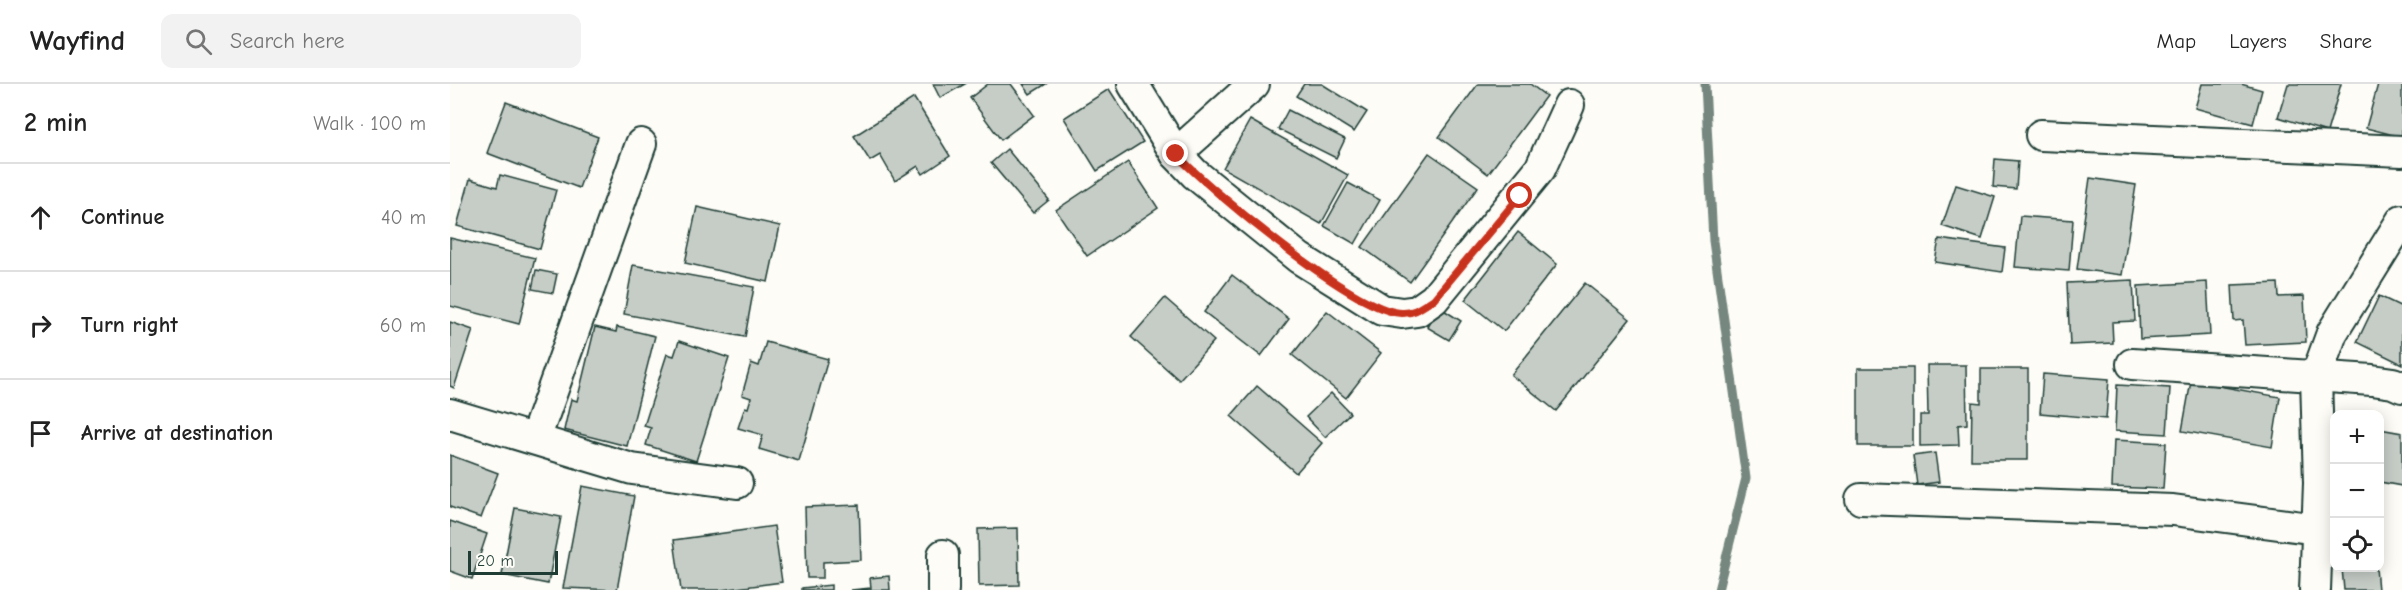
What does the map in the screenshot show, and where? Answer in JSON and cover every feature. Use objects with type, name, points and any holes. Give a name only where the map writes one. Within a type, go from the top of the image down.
[{"type":"street","points":[[1133,84],[1176,154],[1195,174],[1299,258],[1382,310],[1401,314],[1417,311],[1434,299],[1520,196],[1540,169],[1569,105]]},
{"type":"street","points":[[1176,154],[1254,84]]},
{"type":"street","points":[[2041,135],[2402,151]]},
{"type":"street","points":[[535,439],[641,144]]},
{"type":"street","points":[[2315,590],[2319,483],[2316,377],[2332,333],[2402,220]]},
{"type":"street","points":[[2132,364],[2372,380],[2393,383],[2402,387]]},
{"type":"street","points":[[450,414],[632,469],[737,483]]},
{"type":"street","points":[[1861,499],[2173,510],[2317,529]]},
{"type":"street","points":[[943,555],[943,590]]},
{"type":"building","points":[[933,84],[965,84],[940,98]]},
{"type":"building","points":[[988,84],[1011,84],[1034,115],[1001,140],[970,98]]},
{"type":"building","points":[[1023,84],[1046,84],[1030,94]]},
{"type":"building","points":[[1304,84],[1322,84],[1367,112],[1354,132],[1296,96]]},
{"type":"building","points":[[1478,84],[1530,84],[1546,96],[1488,174],[1439,137]]},
{"type":"building","points":[[2202,84],[2241,84],[2262,90],[2253,124],[2195,108]]},
{"type":"building","points":[[2288,84],[2341,84],[2327,132],[2278,117]]},
{"type":"building","points":[[2378,84],[2402,84],[2402,137],[2366,128]]},
{"type":"building","points":[[1109,89],[1143,142],[1097,171],[1064,118]]},
{"type":"building","points":[[914,98],[950,156],[923,174],[918,166],[895,181],[880,155],[870,161],[854,136]]},
{"type":"building","points":[[506,102],[598,137],[579,188],[487,153]]},
{"type":"building","points":[[1288,110],[1345,139],[1336,158],[1278,129]]},
{"type":"building","points":[[1250,120],[1348,175],[1321,224],[1223,168]]},
{"type":"building","points":[[1007,149],[1049,200],[1033,213],[991,163]]},
{"type":"building","points":[[1429,153],[1478,187],[1410,282],[1362,247]]},
{"type":"building","points":[[1995,159],[2018,161],[2016,189],[1993,187]]},
{"type":"building","points":[[1128,162],[1158,208],[1087,256],[1056,210]]},
{"type":"building","points":[[500,175],[556,190],[540,249],[457,226],[470,179],[497,187]]},
{"type":"building","points":[[2090,178],[2136,185],[2122,275],[2077,269]]},
{"type":"building","points":[[1348,183],[1380,200],[1355,244],[1324,226]]},
{"type":"building","points":[[1956,185],[1995,197],[1982,239],[1942,226]]},
{"type":"building","points":[[697,207],[780,226],[768,282],[685,263]]},
{"type":"building","points":[[2020,216],[2073,220],[2069,271],[2015,267]]},
{"type":"building","points":[[1518,232],[1557,264],[1504,331],[1465,300]]},
{"type":"building","points":[[450,238],[535,258],[519,324],[450,306]]},
{"type":"building","points":[[1939,239],[2005,248],[2002,272],[1935,262]]},
{"type":"building","points":[[633,265],[754,287],[745,337],[624,314]]},
{"type":"building","points":[[536,270],[557,274],[553,293],[532,289]]},
{"type":"building","points":[[1232,275],[1289,319],[1261,356],[1204,312]]},
{"type":"building","points":[[2133,280],[2135,321],[2112,322],[2113,343],[2070,345],[2067,283]]},
{"type":"building","points":[[2207,282],[2210,335],[2140,339],[2138,286]]},
{"type":"building","points":[[1585,283],[1630,319],[1556,411],[1511,375]]},
{"type":"building","points":[[2278,283],[2279,297],[2304,296],[2306,342],[2245,345],[2243,320],[2234,321],[2232,285]]},
{"type":"building","points":[[2379,296],[2402,307],[2402,364],[2357,342]]},
{"type":"building","points":[[1165,298],[1214,341],[1179,380],[1131,337]]},
{"type":"building","points":[[1439,307],[1461,321],[1449,340],[1427,327]]},
{"type":"building","points":[[1327,311],[1381,353],[1346,398],[1292,355]]},
{"type":"building","points":[[450,322],[473,330],[454,388],[450,386]]},
{"type":"building","points":[[595,327],[616,332],[617,327],[655,336],[627,446],[564,430],[571,399],[577,401]]},
{"type":"building","points":[[679,341],[729,358],[696,461],[646,445],[651,428],[644,426],[667,354],[674,356]]},
{"type":"building","points":[[766,342],[828,359],[799,461],[759,449],[763,435],[738,428],[745,407],[748,408],[751,398],[742,395],[751,363],[759,366]]},
{"type":"building","points":[[1927,365],[1966,365],[1967,424],[1958,425],[1959,445],[1920,446],[1920,415],[1928,415]]},
{"type":"building","points":[[1858,368],[1913,368],[1913,446],[1858,446]]},
{"type":"building","points":[[1981,369],[2028,369],[2028,460],[1971,460],[1972,402],[1981,403]]},
{"type":"building","points":[[2043,374],[2109,379],[2106,419],[2040,413]]},
{"type":"building","points":[[2191,381],[2280,397],[2272,447],[2182,431]]},
{"type":"building","points":[[2117,385],[2170,388],[2167,434],[2115,431]]},
{"type":"building","points":[[1257,386],[1322,443],[1296,473],[1231,416]]},
{"type":"building","points":[[1331,393],[1350,413],[1325,437],[1306,417]]},
{"type":"building","points":[[2384,430],[2402,433],[2402,486],[2384,483]]},
{"type":"building","points":[[2114,440],[2166,443],[2163,489],[2112,487]]},
{"type":"building","points":[[1935,453],[1939,482],[1917,485],[1913,456]]},
{"type":"building","points":[[450,455],[498,473],[481,518],[450,507]]},
{"type":"building","points":[[582,486],[634,496],[617,590],[563,588]]},
{"type":"building","points":[[859,505],[861,560],[823,562],[823,578],[807,578],[805,507]]},
{"type":"building","points":[[515,508],[561,517],[548,584],[502,575]]},
{"type":"building","points":[[450,521],[487,534],[472,579],[450,571]]},
{"type":"building","points":[[774,526],[782,582],[721,590],[681,590],[674,540]]},
{"type":"building","points":[[1018,528],[1019,585],[979,586],[978,529]]},
{"type":"building","points":[[2342,572],[2376,572],[2378,590],[2344,590]]},
{"type":"building","points":[[889,576],[890,590],[851,590],[871,588],[870,578]]},
{"type":"building","points":[[831,585],[831,590],[802,590],[802,588]]},
{"type":"waterway","points":[[1705,84],[1713,241],[1746,478],[1718,590]]},
{"type":"route","points":[[1176,154],[1195,174],[1299,258],[1382,310],[1401,314],[1417,311],[1434,299],[1520,196]]}]
